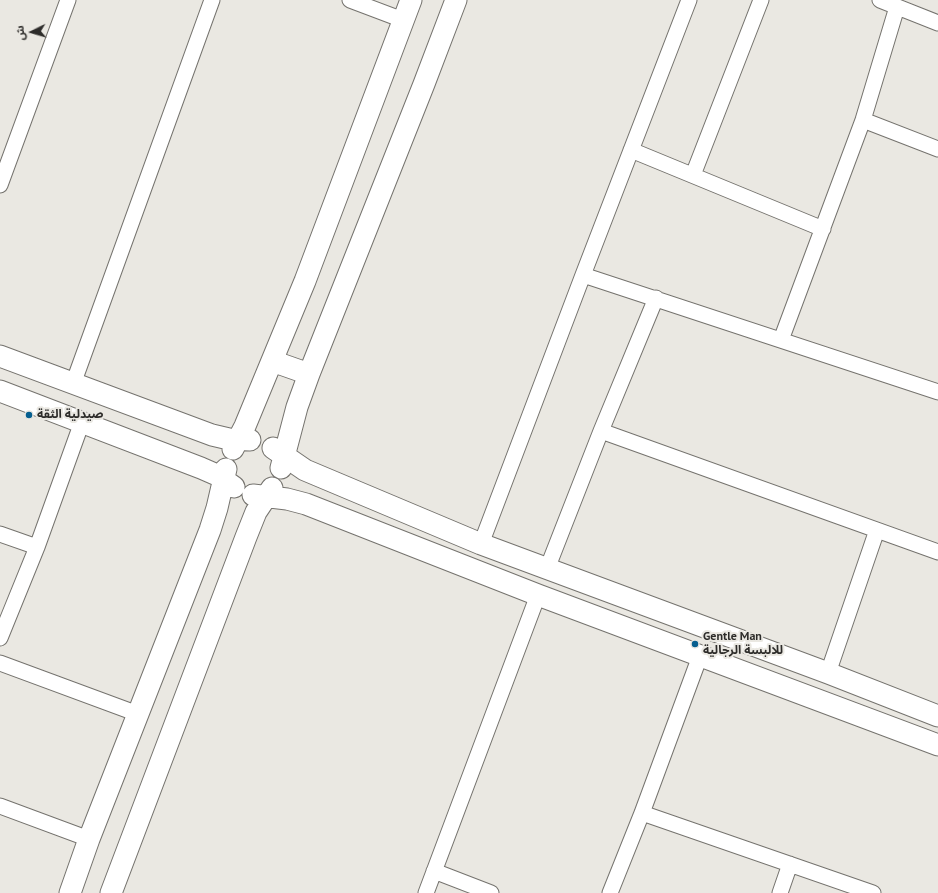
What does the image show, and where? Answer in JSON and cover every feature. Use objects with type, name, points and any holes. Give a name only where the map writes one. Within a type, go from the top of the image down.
[{"type":"main road","points":[[70,893],[89,839],[210,530],[228,479],[227,458],[241,443],[245,426],[305,281],[411,0]]},
{"type":"main road","points":[[111,893],[256,512],[264,493],[278,479],[279,458],[309,374],[456,0]]},
{"type":"main road","points":[[0,356],[200,431],[241,443],[264,442],[279,458],[482,544],[828,673],[938,716]]},
{"type":"main road","points":[[272,361],[309,374]]},
{"type":"main road","points":[[0,391],[202,468],[228,479],[243,493],[264,493],[306,504],[538,595],[938,745]]},
{"type":"street","points":[[0,185],[68,0]]},
{"type":"street","points":[[73,384],[212,0]]},
{"type":"street","points":[[350,0],[403,20]]},
{"type":"street","points":[[482,544],[583,275],[689,0]]},
{"type":"street","points":[[693,175],[761,0]]},
{"type":"street","points":[[880,0],[938,23]]},
{"type":"street","points":[[781,340],[863,120],[897,7]]},
{"type":"street","points":[[863,120],[938,149]]},
{"type":"street","points":[[632,150],[822,229]]},
{"type":"street","points":[[583,275],[938,392]]},
{"type":"street","points":[[547,569],[601,431],[656,298]]},
{"type":"street","points":[[0,638],[37,547],[82,422]]},
{"type":"street","points":[[601,431],[938,552]]},
{"type":"street","points":[[828,673],[877,530]]},
{"type":"street","points":[[0,534],[37,547]]},
{"type":"street","points":[[426,893],[538,595]]},
{"type":"street","points":[[610,893],[642,813],[700,656]]},
{"type":"street","points":[[0,663],[138,714]]},
{"type":"street","points":[[0,806],[89,839]]},
{"type":"street","points":[[642,813],[873,893]]},
{"type":"street","points":[[780,893],[790,864]]},
{"type":"street","points":[[434,871],[491,893]]},
{"type":"place","name":"صيدلية الثقة","points":[[29,415]]},
{"type":"place","name":"Gentle Man للالبسة الرجالية","points":[[695,644]]}]
